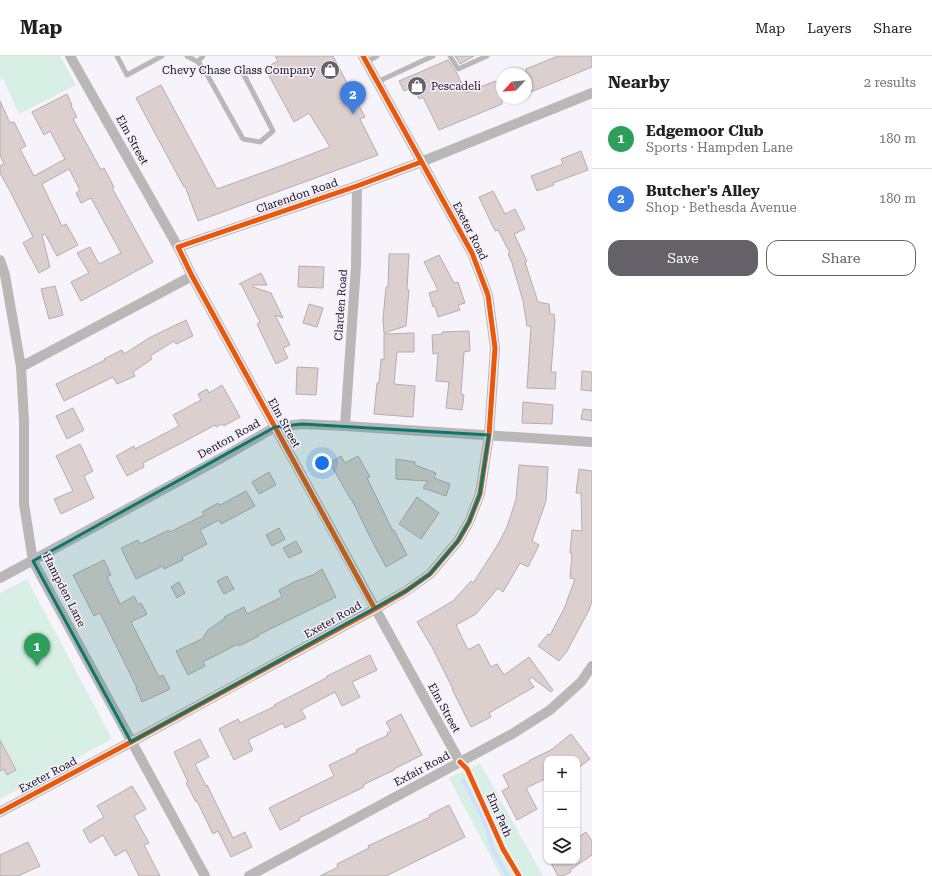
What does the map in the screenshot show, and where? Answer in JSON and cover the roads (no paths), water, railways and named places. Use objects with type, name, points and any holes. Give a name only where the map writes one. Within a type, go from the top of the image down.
[{"type":"street","name":"Elm Street","points":[[70,56],[178,247],[192,276],[460,762]]},
{"type":"street","name":"Exeter Road","points":[[0,812],[375,609],[406,590],[430,574],[458,541],[470,522],[480,494],[489,435],[495,348],[488,295],[472,253],[364,59]]},
{"type":"street","name":"Clarendon Road","points":[[178,247],[357,186],[421,162],[592,93]]},
{"type":"street","name":"Clarden Road","points":[[345,426],[356,266],[357,186]]},
{"type":"street","name":"Hampden Lane","points":[[0,260],[5,275],[21,367],[24,421],[24,504],[33,560],[205,876]]},
{"type":"street","points":[[21,367],[192,276]]},
{"type":"street","name":"Denton Road","points":[[0,578],[218,460],[275,427],[302,424],[345,426],[592,442]]},
{"type":"street","name":"Exfair Road","points":[[249,876],[512,734],[550,710],[581,682],[592,666]]},
{"type":"lane","points":[[116,56],[127,75],[162,56]]},
{"type":"lane","points":[[187,56],[198,62],[204,69],[243,139],[260,142],[273,131],[243,72]]},
{"type":"lane","points":[[198,62],[203,56]]},
{"type":"lane","points":[[364,59],[377,56]]},
{"type":"lane","points":[[377,82],[433,56]]},
{"type":"lane","points":[[450,56],[458,69],[488,56]]},
{"type":"waterway","points":[[463,780],[485,823],[493,850],[508,876]]},
{"type":"place","name":"Chevy Chase Glass Company","points":[[330,70]]},
{"type":"place","name":"Pescadeli","points":[[417,86]]},
{"type":"place","name":"Butcher's Alley","points":[[353,114]]},
{"type":"place","name":"Edgemoor Club","points":[[37,666]]}]
